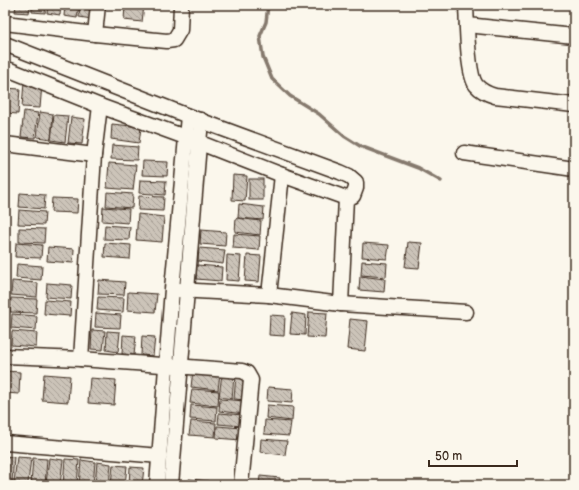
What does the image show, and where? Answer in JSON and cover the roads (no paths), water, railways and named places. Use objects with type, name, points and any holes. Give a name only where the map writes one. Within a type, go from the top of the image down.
[{"type":"street","points":[[95,34],[98,5]]},
{"type":"street","points":[[5,23],[167,41],[174,40],[180,30],[181,5]]},
{"type":"street","points":[[466,5],[470,69],[476,84],[484,92],[495,96],[574,105]]},
{"type":"street","points":[[467,25],[574,36]]},
{"type":"street","points":[[5,44],[194,118],[350,176],[356,182],[356,188],[353,196],[346,198],[100,106],[5,68]]},
{"type":"street","points":[[81,359],[94,155],[100,106]]},
{"type":"street","points":[[171,485],[173,366],[172,289],[185,137],[194,118]]},
{"type":"street","points":[[157,485],[173,366],[186,291],[199,143],[194,118]]},
{"type":"street","points":[[5,147],[94,155]]},
{"type":"street","points":[[464,153],[574,169]]},
{"type":"street","points":[[269,295],[282,175]]},
{"type":"street","points":[[341,304],[346,198]]},
{"type":"street","points":[[172,289],[269,295],[341,304],[466,312]]},
{"type":"street","points":[[5,356],[81,359],[242,371],[247,373],[251,380],[241,485]]},
{"type":"street","points":[[5,443],[160,456]]},
{"type":"waterway","points":[[268,5],[266,22],[260,36],[263,57],[272,79],[290,96],[319,114],[344,136],[360,146],[418,168],[441,181]]}]
